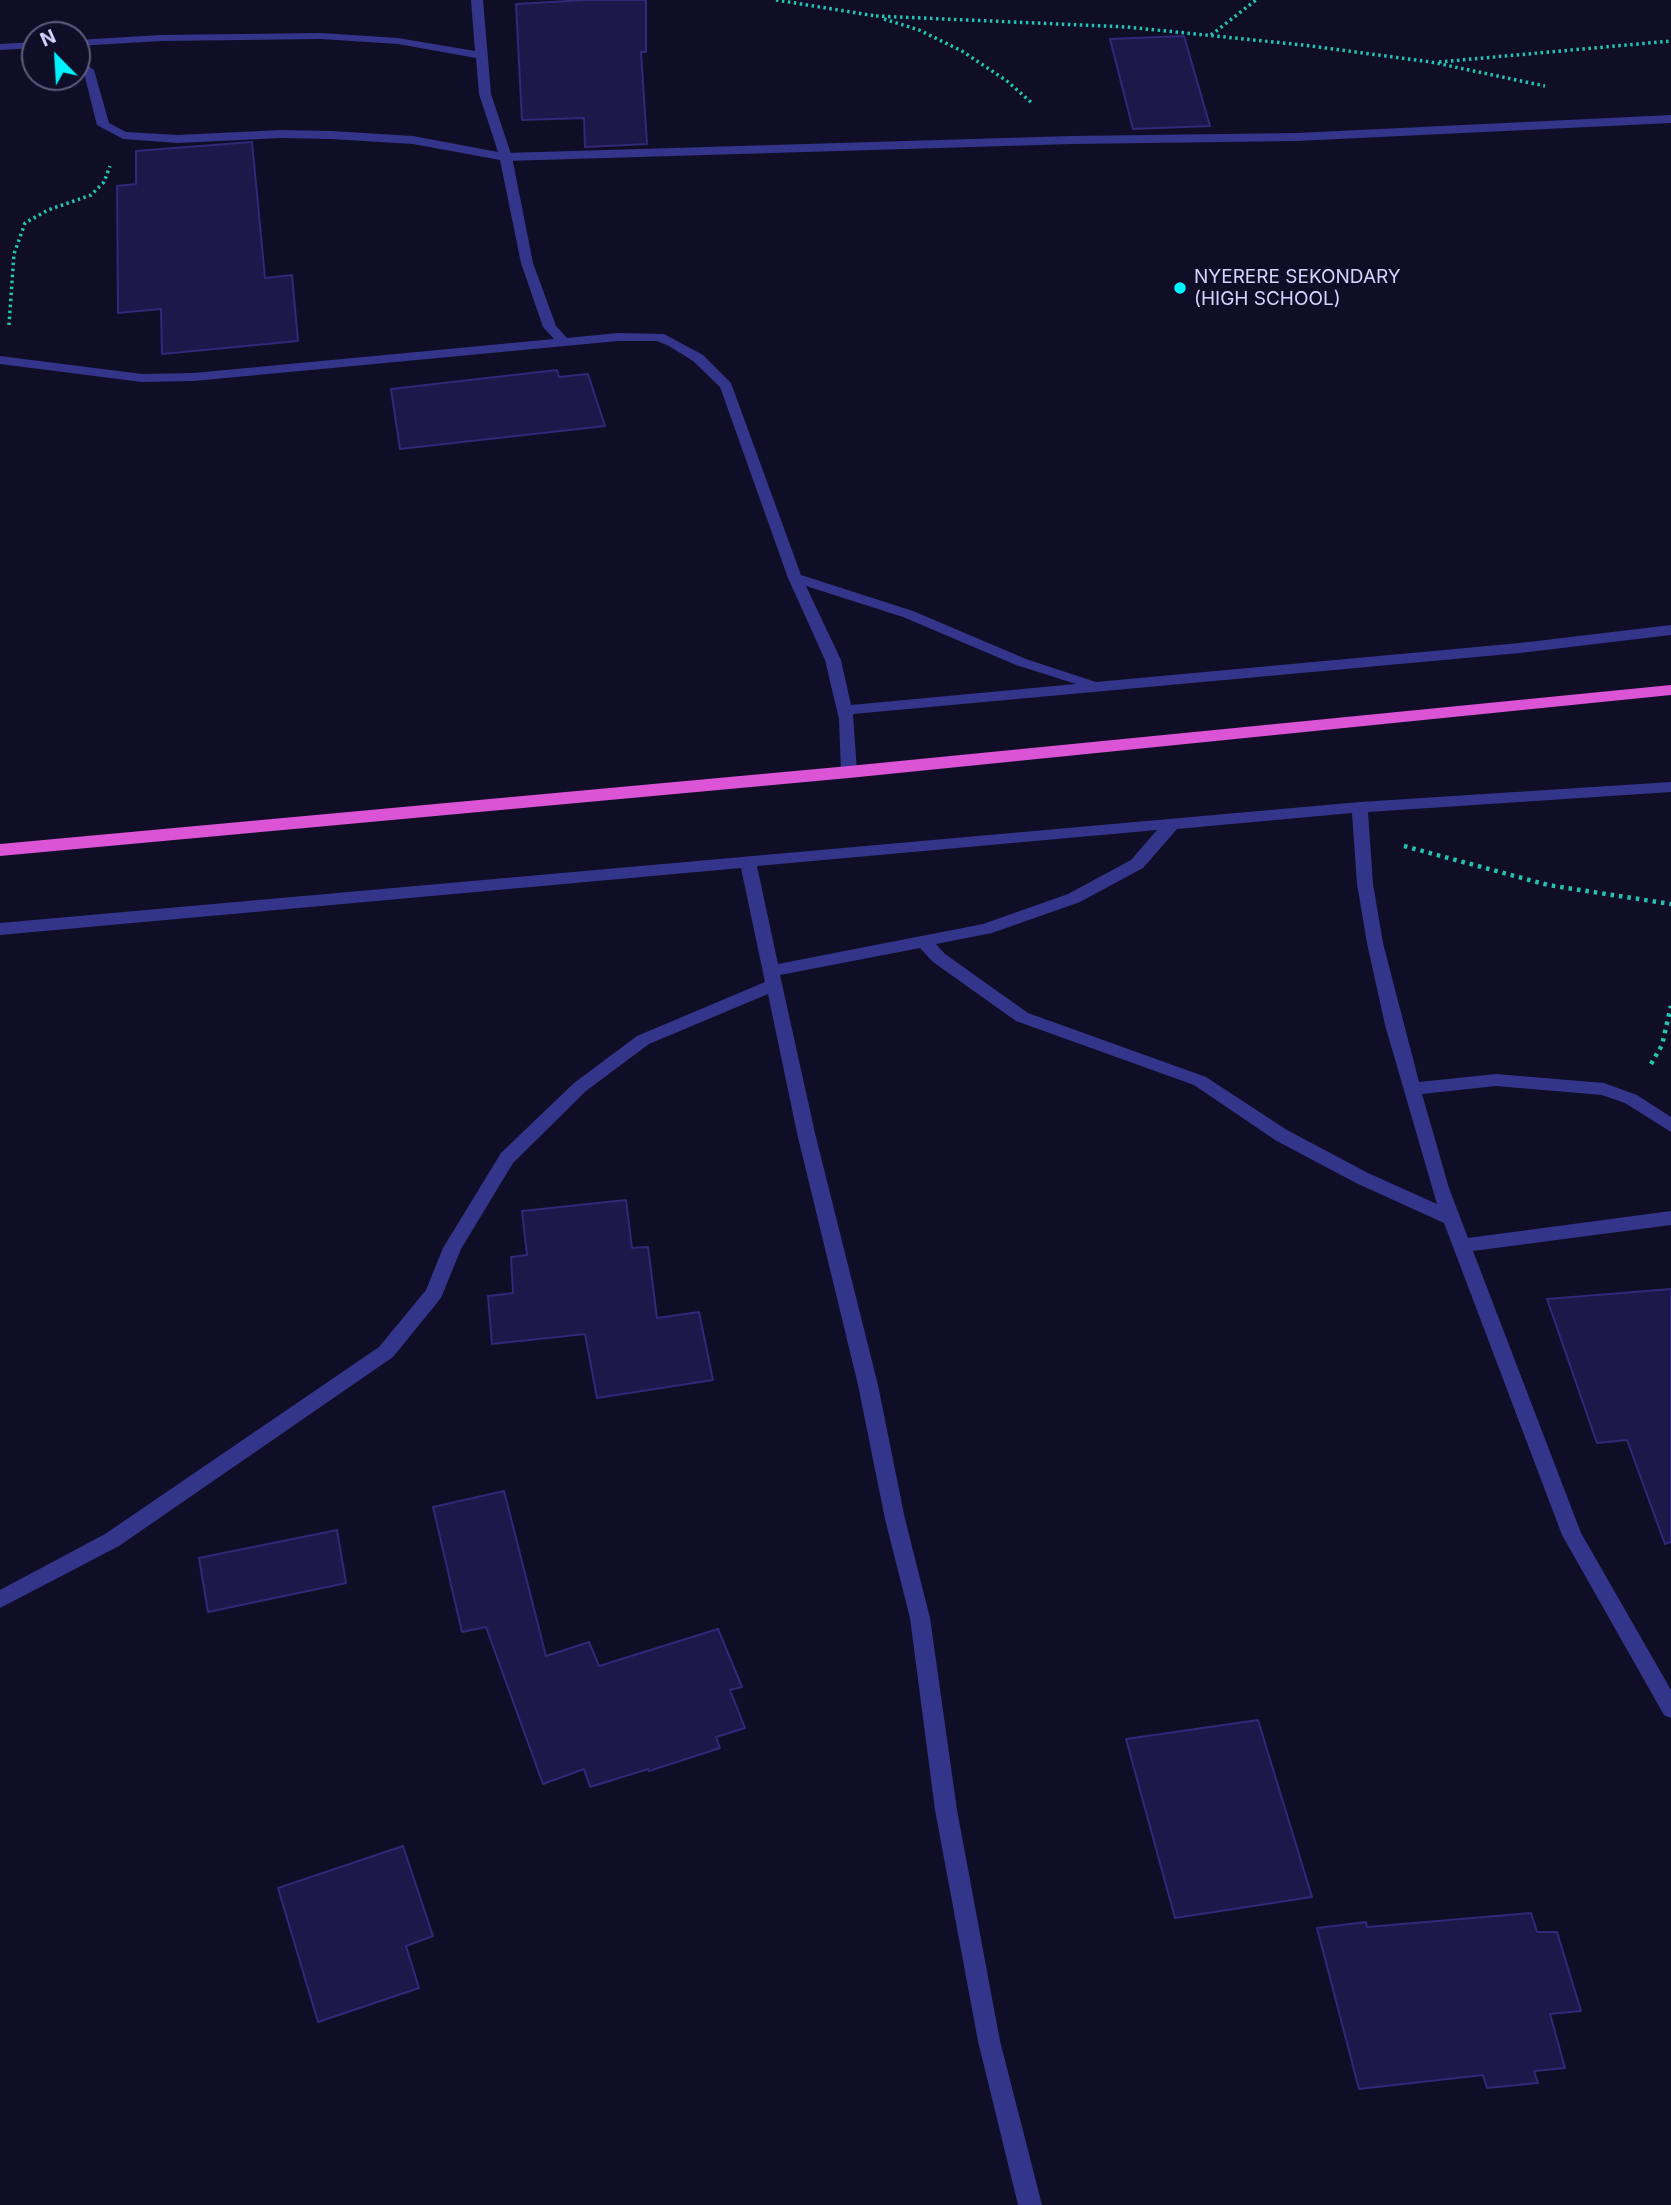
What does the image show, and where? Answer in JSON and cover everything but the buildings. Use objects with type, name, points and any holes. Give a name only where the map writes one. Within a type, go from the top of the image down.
[{"type":"highway","points":[[0,850],[849,772],[1671,690]]},
{"type":"street","points":[[477,0],[485,94],[506,157],[527,263],[550,327],[563,341]]},
{"type":"street","points":[[91,42],[185,37],[321,36],[398,41],[481,55]]},
{"type":"street","points":[[0,47],[21,46]]},
{"type":"street","points":[[91,76],[103,125],[122,135],[147,138],[331,135],[413,140],[506,157],[1072,140],[1297,137],[1671,119]]},
{"type":"street","points":[[4,361],[142,377],[194,377],[563,341],[659,337],[698,358],[726,386],[795,578],[833,660],[845,710],[849,772]]},
{"type":"street","points":[[795,578],[908,614],[1020,662],[1099,686]]},
{"type":"street","points":[[845,710],[1520,648],[1671,630]]},
{"type":"street","points":[[0,929],[1360,807],[1671,787]]},
{"type":"street","points":[[1360,807],[1364,884],[1375,943],[1412,1089],[1451,1218],[1572,1535],[1671,1709]]},
{"type":"street","points":[[0,1600],[113,1540],[386,1352],[434,1293],[452,1248],[507,1158],[580,1087],[643,1040],[773,978],[923,941],[986,929],[1074,898],[1136,863],[1171,825]]},
{"type":"street","points":[[748,864],[806,1133],[868,1385],[895,1519],[920,1618],[946,1810],[989,2041],[1030,2205]]},
{"type":"street","points":[[923,941],[939,958],[1021,1017],[1200,1082],[1292,1141],[1362,1178],[1451,1218]]},
{"type":"street","points":[[1412,1089],[1496,1080],[1604,1089],[1631,1099],[1671,1125]]},
{"type":"street","points":[[1462,1245],[1671,1218]]},
{"type":"path","points":[[776,0],[876,16],[1126,27],[1210,35],[1431,62],[1550,87]]},
{"type":"path","points":[[1210,35],[1256,0]]},
{"type":"path","points":[[876,16],[919,30],[962,51],[1007,81],[1072,140]]},
{"type":"path","points":[[1431,62],[1671,41]]},
{"type":"path","points":[[4,361],[14,254],[19,235],[25,223],[48,210],[91,195],[104,183],[110,169],[111,152],[103,125]]},
{"type":"path","points":[[1362,836],[1472,862],[1548,885],[1671,904]]},
{"type":"path","points":[[1631,1099],[1662,1045],[1671,1006]]},
{"type":"place","name":"NYERERE SEKONDARY (HIGH SCHOOL)","points":[[1180,288]]}]
